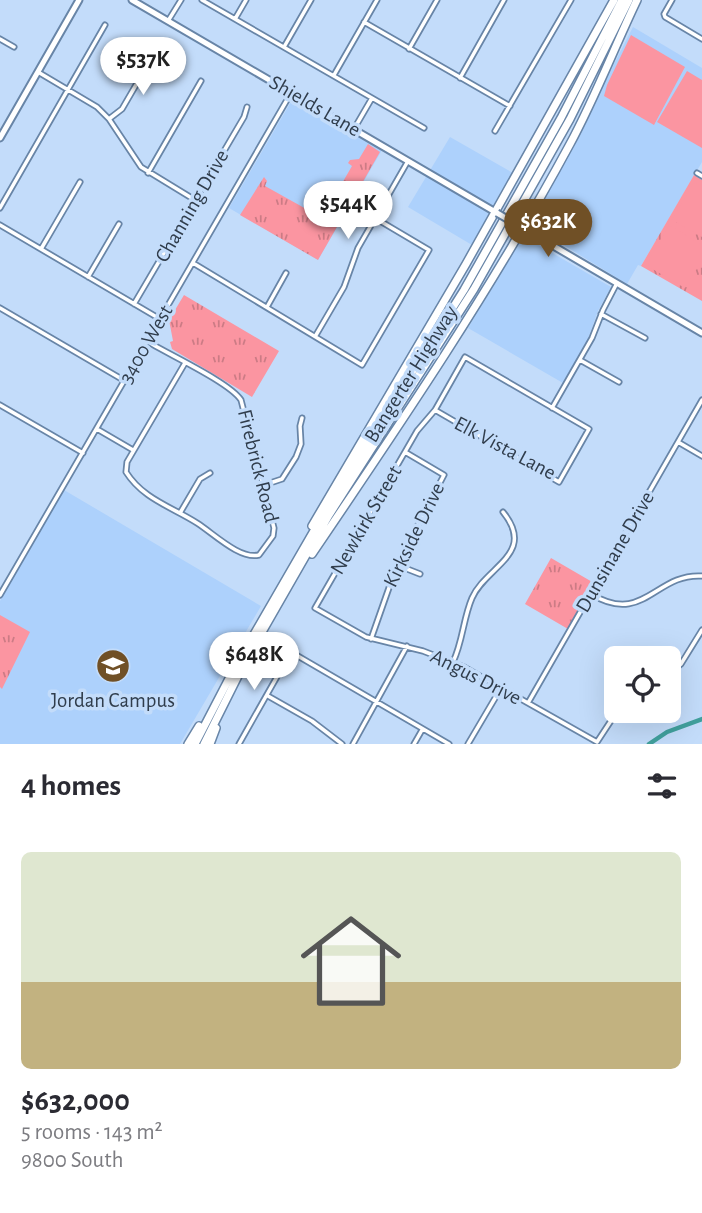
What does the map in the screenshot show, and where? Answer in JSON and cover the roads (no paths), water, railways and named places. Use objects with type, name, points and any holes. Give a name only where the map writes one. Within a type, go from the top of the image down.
[{"type":"highway","points":[[283,589],[331,489],[496,213],[614,0]]},
{"type":"highway","name":"Bangerter Highway","points":[[194,744],[349,471],[464,290],[561,118],[622,0]]},
{"type":"highway","name":"Bangerter Highway","points":[[283,589],[474,289],[570,120],[629,0]]},
{"type":"highway","points":[[283,589],[451,347],[579,127],[637,0]]},
{"type":"highway","points":[[188,744],[237,670]]},
{"type":"highway","points":[[210,744],[237,670]]},
{"type":"highway","name":"Bangerter Highway","points":[[204,744],[237,670]]},
{"type":"main road","points":[[0,138],[79,0]]},
{"type":"main road","name":"Shields Lane","points":[[132,0],[702,333]]},
{"type":"street","points":[[168,21],[181,0]]},
{"type":"street","points":[[202,0],[424,128]]},
{"type":"street","points":[[235,19],[246,0]]},
{"type":"street","points":[[284,47],[311,0]]},
{"type":"street","points":[[334,75],[377,0]]},
{"type":"street","points":[[410,49],[437,0]]},
{"type":"street","points":[[460,78],[504,0]]},
{"type":"street","points":[[495,131],[571,0]]},
{"type":"street","points":[[672,0],[664,15],[667,19],[702,39]]},
{"type":"street","points":[[364,22],[510,106]]},
{"type":"street","points":[[0,208],[105,25]]},
{"type":"street","points":[[0,38],[14,47]]},
{"type":"street","points":[[110,119],[122,109],[154,54]]},
{"type":"street","points":[[38,72],[93,104],[110,119],[137,162],[148,173],[195,200]]},
{"type":"street","points":[[148,173],[201,81]]},
{"type":"street","name":"3400 West","points":[[0,595],[292,93]]},
{"type":"street","points":[[354,129],[372,97]]},
{"type":"street","name":"Channing Drive","points":[[134,304],[244,117],[247,107]]},
{"type":"street","points":[[315,335],[344,287],[358,248],[408,161]]},
{"type":"street","points":[[697,173],[702,176]]},
{"type":"street","points":[[41,249],[80,182]]},
{"type":"street","points":[[193,263],[362,365],[429,250],[375,218]]},
{"type":"street","points":[[88,277],[119,224]]},
{"type":"street","points":[[0,225],[160,319]]},
{"type":"street","points":[[267,307],[286,273]]},
{"type":"street","points":[[552,408],[595,332],[617,283]]},
{"type":"street","points":[[0,308],[125,381]]},
{"type":"street","points":[[601,314],[645,338]]},
{"type":"street","name":"Firebrick Road","points":[[147,341],[240,398],[275,530],[261,554],[254,557],[246,555],[180,513]]},
{"type":"street","name":"Newkirk Street","points":[[315,608],[417,431],[435,410],[465,357],[552,408]]},
{"type":"street","points":[[580,360],[619,382]]},
{"type":"street","points":[[185,363],[133,450],[126,470],[134,483],[150,497],[180,513],[200,479],[210,473]]},
{"type":"street","name":"Dunsinane Drive","points":[[528,703],[702,400]]},
{"type":"street","points":[[0,405],[83,453]]},
{"type":"street","name":"Elk Vista Lane","points":[[435,410],[559,482],[589,429],[552,408]]},
{"type":"street","points":[[264,485],[282,479],[296,457],[301,443],[302,418]]},
{"type":"street","points":[[97,429],[133,450]]},
{"type":"street","points":[[678,442],[702,456]]},
{"type":"street","name":"Kirkside Drive","points":[[371,639],[397,565],[444,475],[405,452]]},
{"type":"street","points":[[453,662],[463,639],[468,607],[474,593],[483,581],[505,562],[513,545],[512,525],[503,512]]},
{"type":"street","points":[[397,565],[420,574]]},
{"type":"street","points":[[591,594],[609,603],[634,604],[681,578],[702,576]]},
{"type":"street","name":"Angus Drive","points":[[315,608],[371,639],[407,646],[453,662],[597,743],[610,723]]},
{"type":"street","points":[[681,664],[702,630]]},
{"type":"street","points":[[354,744],[407,646]]},
{"type":"street","points":[[241,743],[291,652],[449,744]]},
{"type":"street","points":[[468,744],[501,687]]},
{"type":"street","points":[[267,695],[312,721],[342,744]]},
{"type":"street","points":[[414,744],[422,730]]},
{"type":"waterway","points":[[649,744],[667,732],[702,719]]},
{"type":"place","name":"Jordan Campus","points":[[113,666]]}]
